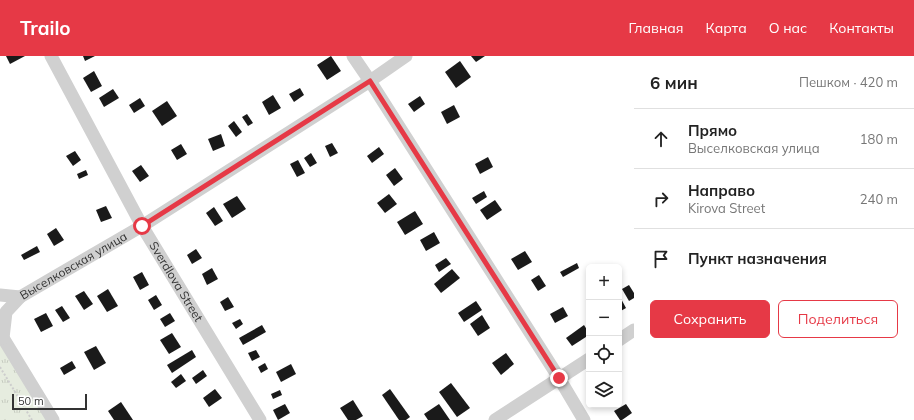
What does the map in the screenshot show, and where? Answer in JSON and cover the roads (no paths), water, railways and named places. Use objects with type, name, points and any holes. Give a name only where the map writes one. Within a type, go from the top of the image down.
[{"type":"street","name":"Sverdlova Street","points":[[51,56],[142,226],[260,420]]},
{"type":"street","points":[[353,56],[559,378],[584,420]]},
{"type":"street","name":"Выселковская улица","points":[[0,295],[20,297],[142,226],[370,81],[406,56]]},
{"type":"street","points":[[20,297],[6,312],[2,336],[53,420]]},
{"type":"street","points":[[622,338],[634,330]]},
{"type":"street","points":[[495,420],[586,361]]}]
